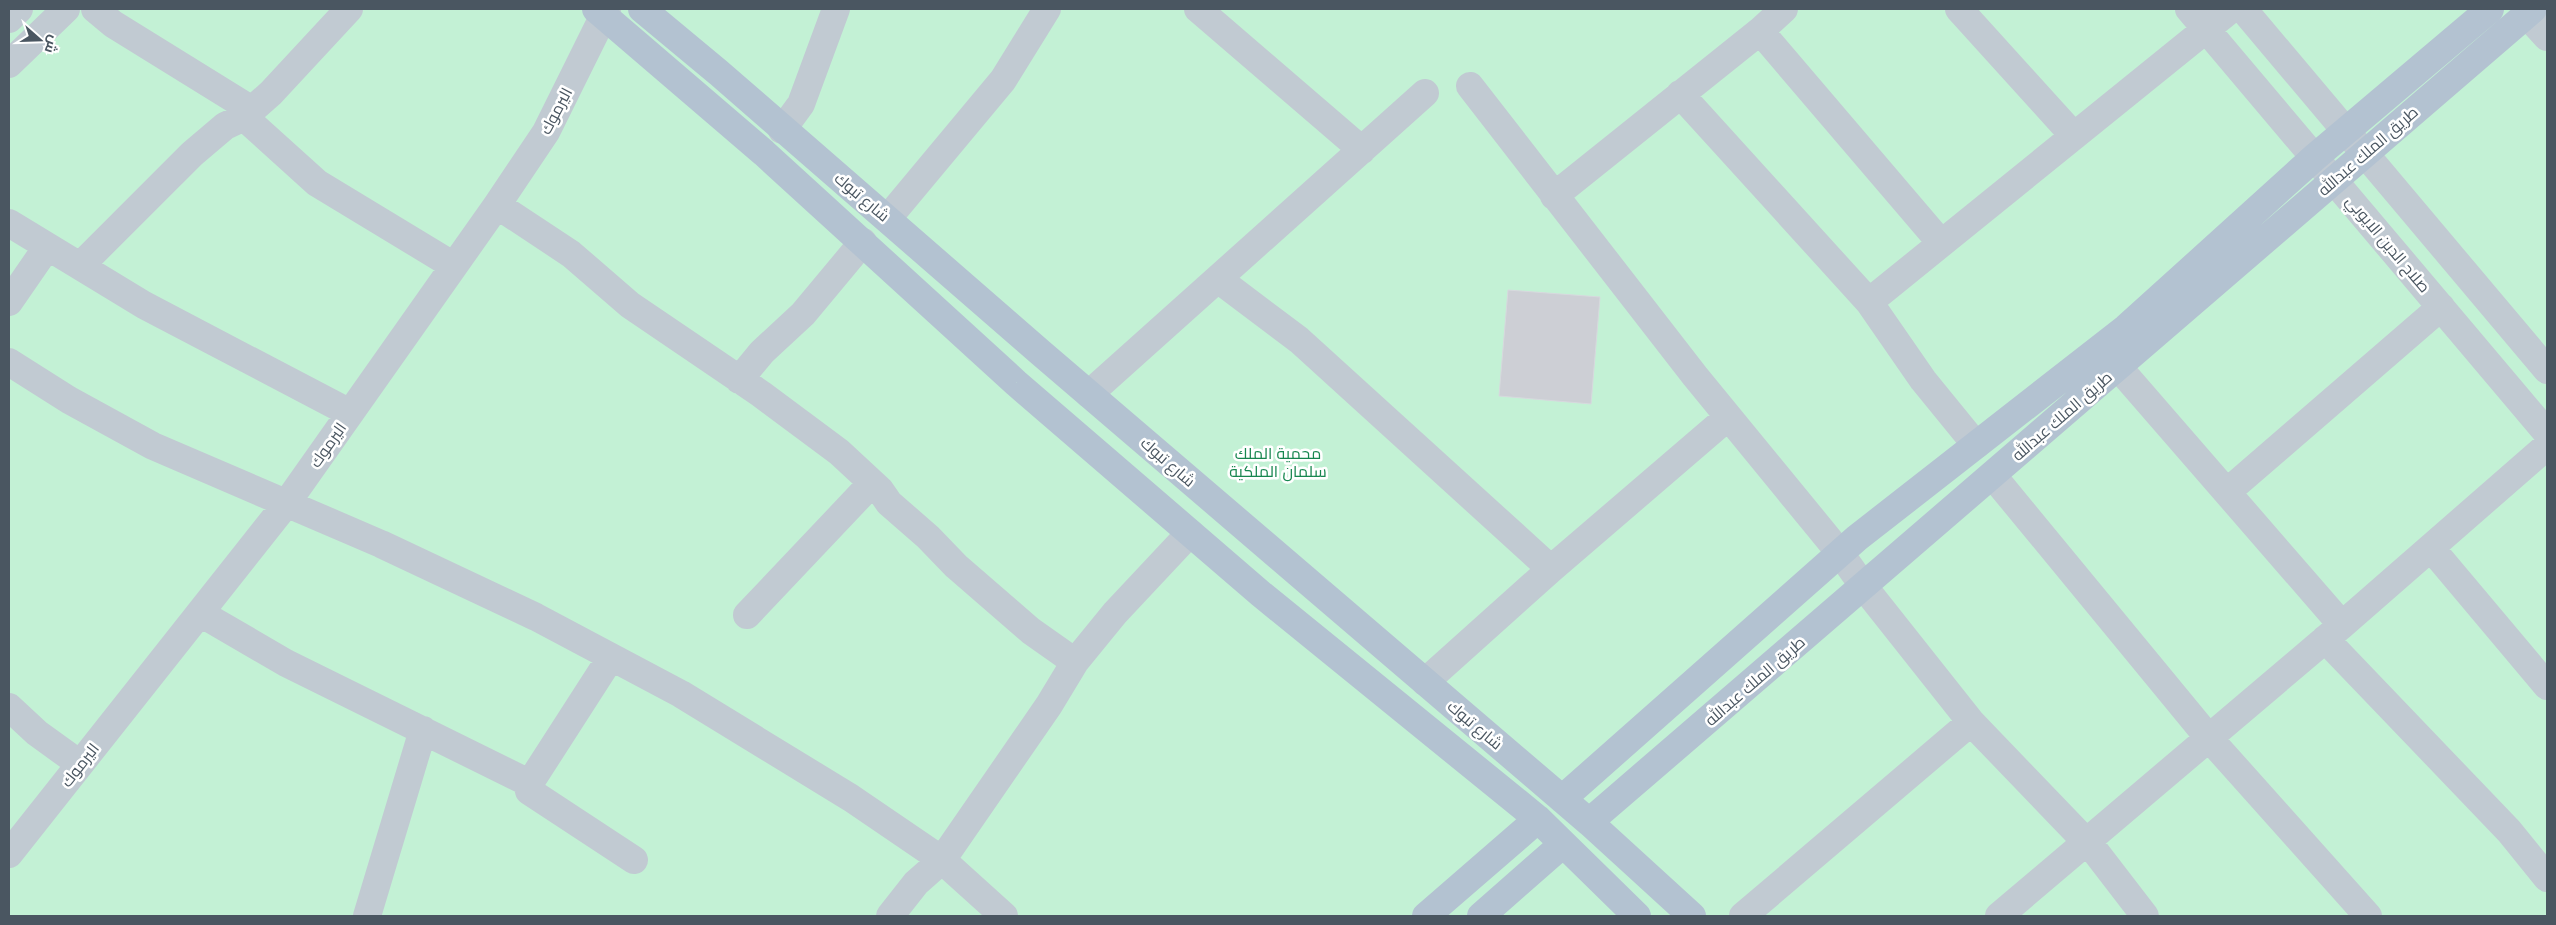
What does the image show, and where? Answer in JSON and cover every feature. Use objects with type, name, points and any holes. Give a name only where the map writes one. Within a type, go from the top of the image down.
[{"type":"main road","name":"شارع تبوك","points":[[642,9],[719,73],[782,130],[888,218],[1089,394],[1590,822],[1692,916]]},
{"type":"main road","name":"طريق الملك عبدالله","points":[[1562,799],[1840,553],[2126,328],[2315,157],[2490,9]]},
{"type":"main road","name":"شارع تبوك","points":[[602,11],[863,242],[1016,383],[1261,594],[1538,819],[1637,916]]},
{"type":"main road","name":"طريق الملك عبدالله","points":[[1590,822],[1993,476],[2364,152],[2529,12]]},
{"type":"main road","points":[[1426,916],[1538,819]]},
{"type":"main road","points":[[1481,916],[1563,844]]},
{"type":"street","points":[[9,19],[19,9]]},
{"type":"street","points":[[9,64],[66,9]]},
{"type":"street","points":[[95,9],[113,24],[248,113],[317,183],[454,266]]},
{"type":"street","points":[[80,266],[192,154],[225,126],[248,113],[310,53],[349,9]]},
{"type":"street","points":[[782,130],[801,104],[836,9]]},
{"type":"street","points":[[888,218],[1003,80],[1047,9]]},
{"type":"street","points":[[1198,9],[1362,150]]},
{"type":"street","points":[[1554,196],[1760,31],[1784,9]]},
{"type":"street","points":[[1959,9],[2074,136]]},
{"type":"street","points":[[1869,302],[2074,136],[2198,19],[2232,9]]},
{"type":"street","points":[[2243,9],[2547,370]]},
{"type":"street","name":"اليرموك","points":[[9,854],[286,504],[498,204],[546,132],[602,11]]},
{"type":"street","points":[[2529,12],[2547,37]]},
{"type":"street","name":"صلاح الدين الايوبي","points":[[2198,19],[2547,433]]},
{"type":"street","points":[[1760,31],[1942,243]]},
{"type":"street","points":[[1470,86],[1728,417],[1840,553],[1864,587],[1971,722],[2086,842],[2145,916]]},
{"type":"street","points":[[1089,394],[1426,92]]},
{"type":"street","points":[[1680,94],[1869,302],[1923,380],[1976,445]]},
{"type":"street","points":[[498,204],[571,254],[630,305],[739,380],[838,452],[872,483],[889,503],[928,536],[956,566],[1030,630],[1075,662]]},
{"type":"street","points":[[9,224],[144,305],[350,413]]},
{"type":"street","points":[[739,380],[762,352],[803,314],[863,242]]},
{"type":"street","points":[[9,302],[47,247]]},
{"type":"street","points":[[1218,279],[1299,340],[1551,570]]},
{"type":"street","points":[[2227,492],[2441,307]]},
{"type":"street","points":[[9,362],[70,400],[153,446],[381,544],[519,609],[681,694],[851,798],[942,860],[1004,916]]},
{"type":"street","points":[[2118,367],[2227,492],[2333,632],[2509,831],[2547,878]]},
{"type":"street","points":[[1425,682],[1728,417]]},
{"type":"street","points":[[1998,916],[2333,632],[2547,446]]},
{"type":"street","points":[[1993,476],[2208,737],[2368,916]]},
{"type":"street","points":[[747,615],[872,483]]},
{"type":"street","points":[[890,916],[916,883],[942,860],[1049,705],[1075,662],[1115,613],[1190,533]]},
{"type":"street","points":[[2431,548],[2547,686]]},
{"type":"street","points":[[200,613],[286,664],[527,782],[529,791],[634,860]]},
{"type":"street","points":[[528,786],[611,657]]},
{"type":"street","points":[[9,707],[37,733],[80,764]]},
{"type":"street","points":[[1743,916],[1971,722]]},
{"type":"street","points":[[367,916],[422,730]]},
{"type":"green space","name":"محمية الملك سلمان الملكية","points":[[9,9],[2547,9],[2547,916],[9,916]]},
{"type":"building","points":[[1508,290],[1600,297],[1591,404],[1499,396]]}]
